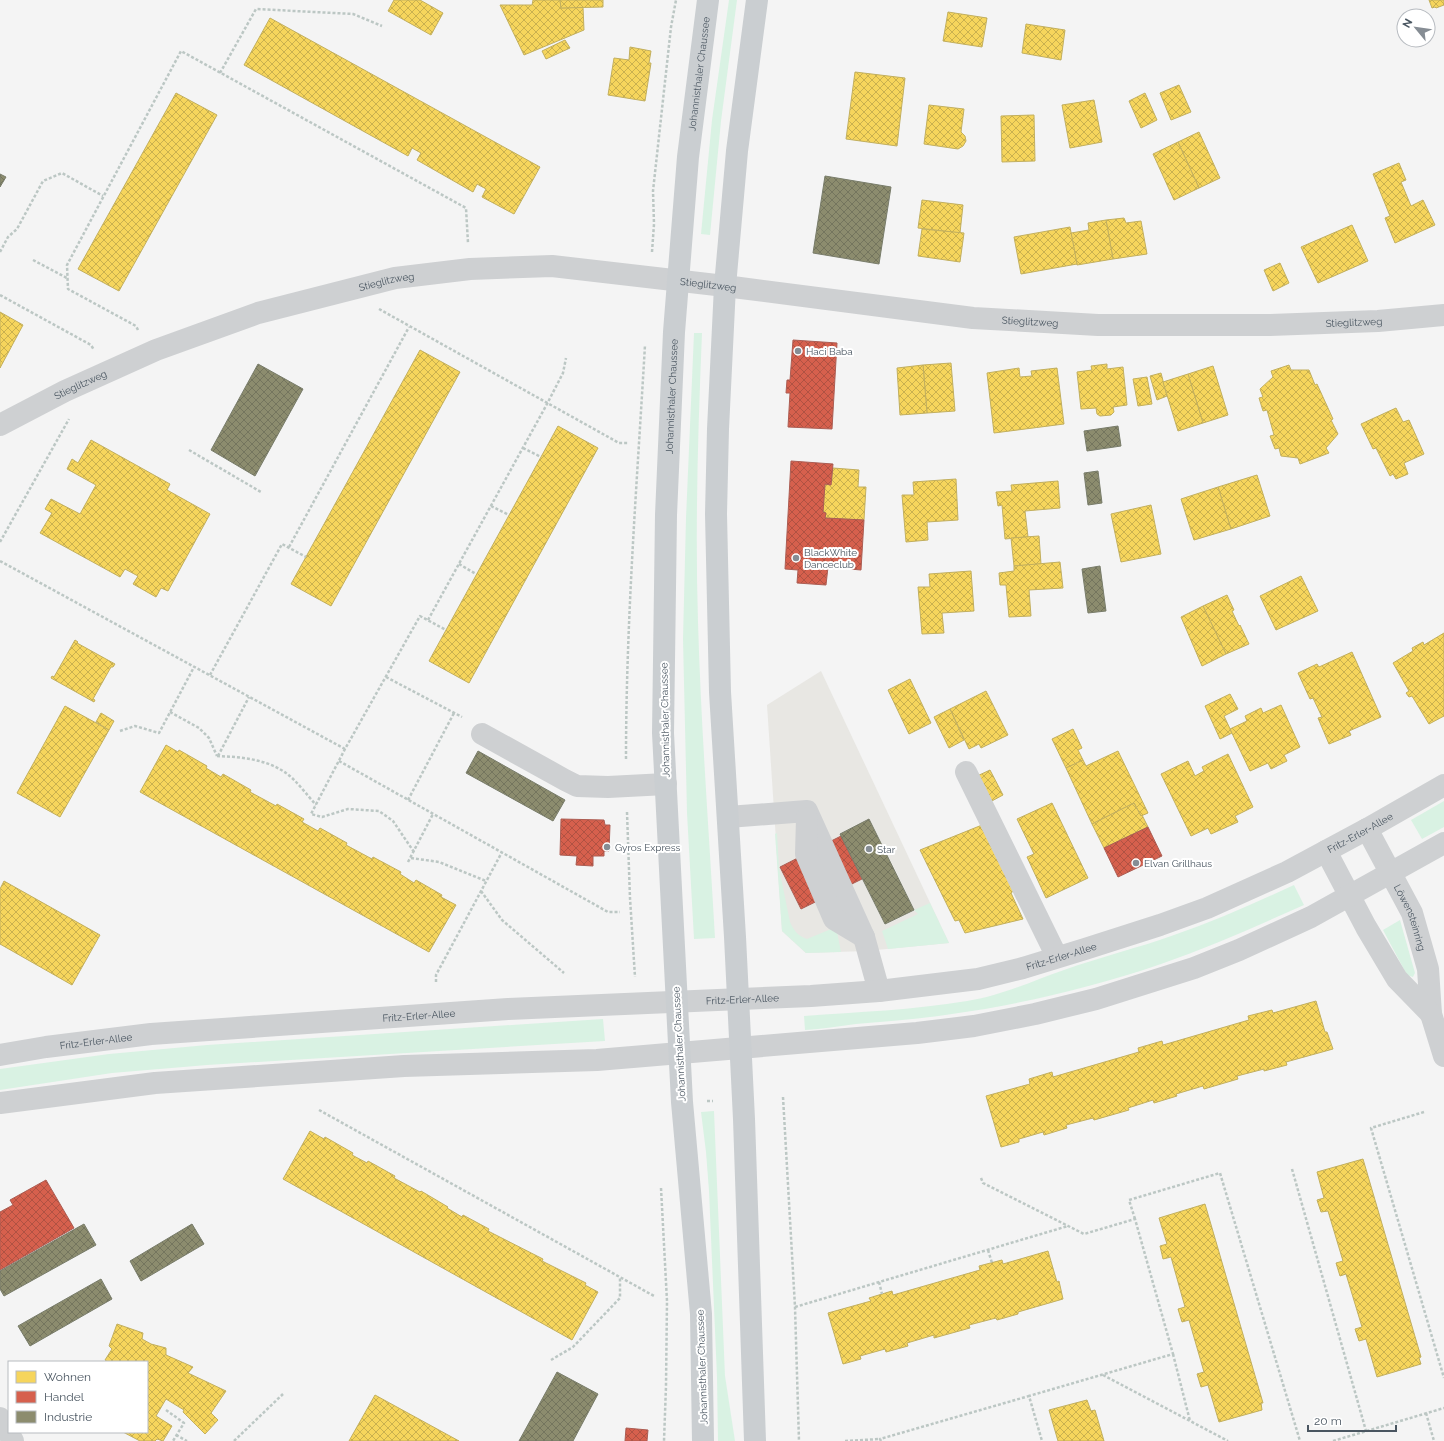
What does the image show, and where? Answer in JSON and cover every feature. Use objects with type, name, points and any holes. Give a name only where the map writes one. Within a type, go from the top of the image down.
[{"type":"main road","name":"Johannisthaler Chaussee","points":[[703,1441],[701,1314],[682,1102],[663,733],[666,515],[677,281],[688,157],[708,0]]},
{"type":"main road","points":[[755,1441],[741,1048],[720,684],[716,514],[719,406],[725,286],[737,151],[757,0]]},
{"type":"street","name":"Stieglitzweg","points":[[0,425],[65,391],[156,350],[258,313],[396,278],[470,269],[552,266],[725,286],[973,318],[1098,325],[1270,325],[1378,321],[1444,315]]},
{"type":"street","points":[[482,734],[577,786],[608,787],[666,784]]},
{"type":"street","points":[[966,772],[1057,957]]},
{"type":"street","name":"Fritz-Erler-Allee","points":[[0,1055],[46,1047],[151,1034],[493,1010],[738,1000],[880,991],[978,979],[1023,968],[1154,927],[1207,908],[1287,872],[1444,785]]},
{"type":"street","points":[[728,817],[807,811],[864,937],[880,991]]},
{"type":"street","name":"Löwensteinring","points":[[1367,829],[1412,914],[1428,969],[1431,1014],[1444,1056]]},
{"type":"street","points":[[0,1104],[162,1082],[404,1066],[597,1060],[741,1048],[950,1029],[1035,1014],[1096,999],[1194,968],[1239,950],[1311,917],[1444,843]]},
{"type":"street","name":"Löwensteinring","points":[[1326,851],[1372,937],[1397,979],[1431,1014]]},
{"type":"street","points":[[0,1418],[8,1432]]},
{"type":"path","points":[[654,230],[653,191],[671,27],[676,0]]},
{"type":"path","points":[[220,73],[256,9],[353,14],[382,26]]},
{"type":"path","points":[[139,333],[136,326],[68,289],[67,265],[182,51],[466,208],[468,243]]},
{"type":"path","points":[[0,252],[8,237],[17,229],[43,181],[62,173],[103,196]]},
{"type":"path","points":[[33,260],[67,278]]},
{"type":"path","points":[[0,295],[91,345],[95,352]]},
{"type":"path","points":[[375,307],[619,443],[629,443]]},
{"type":"path","points":[[289,548],[409,326]]},
{"type":"path","points":[[633,941],[626,786],[626,713],[631,569],[645,338]]},
{"type":"path","points":[[428,620],[547,404],[563,373],[566,358]]},
{"type":"path","points":[[0,542],[73,414]]},
{"type":"path","points":[[523,448],[541,457]]},
{"type":"path","points":[[189,450],[261,492]]},
{"type":"path","points":[[491,506],[509,515]]},
{"type":"path","points":[[210,675],[282,544],[306,557]]},
{"type":"path","points":[[0,561],[345,749]]},
{"type":"path","points":[[459,564],[476,574]]},
{"type":"path","points":[[414,852],[393,821],[378,810],[348,809],[322,817],[311,814],[345,749],[420,616],[446,630]]},
{"type":"path","points":[[120,731],[136,726],[159,733],[194,667]]},
{"type":"path","points":[[386,677],[477,726],[482,734]]},
{"type":"path","points":[[217,756],[249,697]]},
{"type":"path","points":[[170,712],[199,728],[209,738],[217,756]]},
{"type":"path","points":[[408,800],[454,713]]},
{"type":"path","points":[[217,756],[262,761],[287,773],[316,805]]},
{"type":"path","points":[[339,761],[608,912],[620,912]]},
{"type":"path","points":[[408,862],[434,814]]},
{"type":"path","points":[[436,982],[436,975],[502,852]]},
{"type":"path","points":[[411,858],[439,862],[486,881]]},
{"type":"path","points":[[481,890],[502,920],[564,973]]},
{"type":"path","points":[[783,1097],[795,1307],[799,1441]]},
{"type":"path","points":[[319,1110],[654,1296]]},
{"type":"path","points":[[1424,1112],[1371,1128],[1444,1378]]},
{"type":"path","points":[[1292,1169],[1366,1431]]},
{"type":"path","points":[[1190,1421],[1173,1354],[1129,1200],[1220,1173],[1300,1441]]},
{"type":"path","points":[[981,1178],[983,1183],[1084,1234],[1135,1219]]},
{"type":"path","points":[[661,1182],[666,1301],[666,1386],[664,1441]]},
{"type":"path","points":[[795,1307],[1068,1226]]},
{"type":"path","points":[[988,1250],[992,1263]]},
{"type":"path","points":[[551,1360],[573,1347],[620,1298],[620,1277]]},
{"type":"path","points":[[879,1282],[882,1294]]},
{"type":"path","points":[[845,1441],[881,1440],[1173,1354]]},
{"type":"path","points":[[1102,1375],[1228,1441]]},
{"type":"path","points":[[234,1441],[283,1394]]},
{"type":"path","points":[[1029,1396],[1042,1441]]},
{"type":"path","points":[[1333,1441],[1444,1408]]},
{"type":"path","points":[[166,1410],[184,1423],[173,1441]]},
{"type":"path","points":[[1426,1413],[1434,1441]]},
{"type":"path","points":[[176,1435],[187,1441]]},
{"type":"path","points":[[1345,1437],[1346,1441]]},
{"type":"shaded area","points":[[821,671],[949,943],[866,951],[806,953],[782,931],[767,705]]},
{"type":"green space","points":[[729,0],[737,0],[721,121],[710,235],[701,234],[712,120]]},
{"type":"green space","points":[[694,333],[702,333],[697,478],[697,586],[705,780],[715,938],[694,939],[687,813],[683,639],[686,518]]},
{"type":"green space","points":[[1444,801],[1444,827],[1422,839],[1411,820]]},
{"type":"green space","points":[[777,833],[779,868],[790,922],[799,935],[807,939],[836,927],[841,952],[806,953],[782,931],[775,834]]},
{"type":"green space","points":[[1294,885],[1304,905],[1197,951],[1110,980],[1032,1000],[979,1010],[805,1030],[804,1016],[926,1007],[992,996],[1078,965],[1189,930],[1235,912]]},
{"type":"green space","points":[[930,903],[949,943],[888,949],[882,931],[918,914],[914,910]]},
{"type":"green space","points":[[1400,920],[1415,973],[1413,977],[1407,975],[1383,930]]},
{"type":"green space","points":[[603,1019],[605,1041],[207,1065],[112,1073],[0,1090],[0,1069],[109,1054],[207,1045]]},
{"type":"green space","points":[[714,1111],[725,1376],[735,1441],[718,1441],[717,1377],[709,1191],[701,1112]]},
{"type":"building: Wohnen","points":[[394,0],[420,0],[443,13],[431,35],[388,11]]},
{"type":"building: Wohnen","points":[[533,0],[560,0],[561,8],[583,7],[584,30],[524,55],[500,5],[532,5]]},
{"type":"building: Wohnen","points":[[560,0],[603,0],[603,7],[561,8]]},
{"type":"building: Wohnen","points":[[1429,0],[1444,0],[1444,5],[1432,8]]},
{"type":"building: Wohnen","points":[[948,12],[987,18],[982,47],[943,41]]},
{"type":"building: Wohnen","points":[[270,18],[540,167],[514,214],[482,197],[486,189],[477,184],[473,192],[417,160],[421,153],[412,148],[408,156],[244,65]]},
{"type":"building: Wohnen","points":[[1026,24],[1065,30],[1061,60],[1022,53]]},
{"type":"building: Wohnen","points":[[565,40],[570,48],[546,59],[542,51]]},
{"type":"building: Wohnen","points":[[630,47],[651,51],[649,63],[651,63],[645,101],[608,95],[614,58],[629,60]]},
{"type":"building: Wohnen","points":[[855,72],[905,78],[897,146],[846,139]]},
{"type":"building: Wohnen","points":[[1179,85],[1191,112],[1171,120],[1160,93]]},
{"type":"building: Wohnen","points":[[176,93],[217,115],[119,291],[78,269]]},
{"type":"building: Wohnen","points":[[1145,93],[1157,120],[1141,128],[1129,101]]},
{"type":"building: Wohnen","points":[[1094,100],[1102,142],[1070,148],[1062,105]]},
{"type":"building: Wohnen","points":[[929,105],[964,109],[961,132],[965,136],[966,141],[963,146],[958,149],[924,144]]},
{"type":"building: Wohnen","points":[[1034,115],[1035,161],[1002,162],[1001,116]]},
{"type":"building: Wohnen","points":[[1199,132],[1220,178],[1199,188],[1178,142]]},
{"type":"building: Wohnen","points":[[1178,142],[1199,188],[1174,200],[1153,154]]},
{"type":"building: Wohnen","points":[[1399,163],[1406,180],[1401,182],[1411,206],[1423,200],[1435,225],[1395,243],[1385,218],[1390,216],[1373,174]]},
{"type":"building: Wohnen","points":[[922,200],[963,205],[960,233],[918,228]]},
{"type":"building: Wohnen","points":[[1124,218],[1126,223],[1141,221],[1147,254],[1113,259],[1106,220]]},
{"type":"building: Wohnen","points":[[1106,220],[1113,259],[1077,265],[1071,233],[1089,230],[1088,223]]},
{"type":"building: Wohnen","points":[[1352,225],[1368,261],[1318,283],[1301,247]]},
{"type":"building: Wohnen","points":[[1070,227],[1077,264],[1021,274],[1014,237]]},
{"type":"building: Wohnen","points":[[922,229],[964,233],[960,262],[918,256]]},
{"type":"building: Wohnen","points":[[1280,263],[1289,283],[1273,291],[1264,270]]},
{"type":"building: Wohnen","points":[[0,312],[23,325],[0,368]]},
{"type":"building: Wohnen","points":[[420,350],[460,372],[331,606],[291,584]]},
{"type":"building: Wohnen","points":[[951,363],[955,411],[927,413],[923,365]]},
{"type":"building: Wohnen","points":[[1107,364],[1107,369],[1123,367],[1127,405],[1113,407],[1114,412],[1111,415],[1100,416],[1097,414],[1096,408],[1081,409],[1077,372],[1092,370],[1091,366]]},
{"type":"building: Wohnen","points":[[923,365],[927,413],[900,415],[897,368]]},
{"type":"building: Wohnen","points":[[1289,365],[1291,370],[1309,370],[1315,385],[1317,384],[1333,419],[1331,420],[1338,434],[1326,448],[1329,453],[1300,464],[1298,458],[1281,456],[1279,448],[1275,449],[1270,436],[1274,435],[1267,410],[1263,411],[1259,398],[1263,397],[1260,389],[1273,377],[1271,371]]},
{"type":"building: Wohnen","points":[[1213,366],[1228,415],[1203,423],[1188,374]]},
{"type":"building: Wohnen","points":[[1019,368],[1020,377],[1032,376],[1031,371],[1057,368],[1064,424],[994,433],[987,373]]},
{"type":"building: Wohnen","points":[[1161,373],[1167,396],[1157,400],[1150,376]]},
{"type":"building: Wohnen","points":[[1188,374],[1203,423],[1178,431],[1163,382]]},
{"type":"building: Wohnen","points":[[1147,377],[1152,404],[1138,406],[1133,379]]},
{"type":"building: Wohnen","points":[[1396,408],[1403,422],[1409,420],[1424,454],[1404,463],[1408,474],[1396,479],[1393,474],[1390,476],[1376,448],[1373,449],[1361,424]]},
{"type":"building: Wohnen","points":[[558,426],[598,448],[469,683],[429,661]]},
{"type":"building: Wohnen","points":[[91,440],[170,484],[167,490],[210,514],[168,591],[161,588],[156,597],[133,584],[138,576],[125,569],[120,577],[40,533],[52,513],[45,509],[51,499],[80,514],[96,485],[67,469],[72,459],[78,463]]},
{"type":"building: Wohnen","points":[[833,468],[859,470],[858,487],[866,487],[864,520],[825,518],[826,513],[823,512],[825,484],[831,485]]},
{"type":"building: Wohnen","points":[[1257,475],[1270,516],[1231,529],[1218,487]]},
{"type":"building: Wohnen","points":[[956,479],[958,520],[927,522],[928,540],[906,542],[902,495],[914,495],[913,482]]},
{"type":"building: Wohnen","points":[[1058,481],[1060,508],[1025,511],[1028,537],[1005,539],[1002,505],[998,506],[996,492],[1012,491],[1011,485]]},
{"type":"building: Wohnen","points":[[1218,487],[1231,529],[1194,540],[1181,499]]},
{"type":"building: Wohnen","points":[[1151,505],[1161,554],[1121,562],[1111,514]]},
{"type":"building: Wohnen","points":[[1039,536],[1041,564],[1014,566],[1011,538]]},
{"type":"building: Wohnen","points":[[1060,562],[1063,588],[1029,590],[1031,616],[1009,617],[1006,585],[1000,585],[999,573],[1014,571],[1014,566]]},
{"type":"building: Wohnen","points":[[971,571],[974,611],[942,613],[944,633],[922,634],[918,587],[930,587],[929,574]]},
{"type":"building: Wohnen","points":[[1301,576],[1318,611],[1276,630],[1260,596]]},
{"type":"building: Wohnen","points":[[1227,595],[1234,610],[1232,611],[1249,644],[1226,654],[1203,606]]},
{"type":"building: Wohnen","points":[[1203,606],[1226,654],[1202,666],[1181,617]]},
{"type":"building: Wohnen","points":[[1444,633],[1444,716],[1429,724],[1412,696],[1409,697],[1406,693],[1409,691],[1393,663],[1413,651],[1412,648],[1423,642],[1424,645]]},
{"type":"building: Wohnen","points":[[75,640],[78,642],[77,643],[115,664],[111,667],[93,699],[95,700],[94,702],[51,678],[52,676],[54,677]]},
{"type":"building: Wohnen","points":[[1352,652],[1381,717],[1349,731],[1351,735],[1329,744],[1318,718],[1322,717],[1313,698],[1310,699],[1298,673],[1317,664],[1319,667]]},
{"type":"building: Wohnen","points":[[910,679],[931,723],[909,734],[888,690]]},
{"type":"building: Wohnen","points":[[986,691],[1008,735],[981,748],[979,744],[969,749],[950,709]]},
{"type":"building: Wohnen","points":[[1230,694],[1238,709],[1224,716],[1232,733],[1220,739],[1205,706]]},
{"type":"building: Wohnen","points":[[1281,705],[1300,747],[1284,755],[1287,761],[1271,769],[1268,763],[1250,771],[1230,729],[1247,721],[1245,716],[1261,708],[1263,713]]},
{"type":"building: Wohnen","points":[[65,706],[109,730],[60,817],[17,793]]},
{"type":"building: Wohnen","points":[[950,709],[964,740],[949,748],[934,717]]},
{"type":"building: Wohnen","points":[[101,713],[114,721],[109,730],[96,722]]},
{"type":"building: Wohnen","points":[[1073,729],[1082,748],[1078,750],[1083,760],[1066,768],[1052,739]]},
{"type":"building: Wohnen","points":[[166,745],[178,752],[179,750],[207,766],[206,768],[221,777],[223,774],[251,790],[250,792],[276,806],[277,804],[304,819],[302,822],[318,831],[320,828],[347,843],[346,845],[401,872],[400,874],[414,883],[416,880],[456,905],[429,952],[140,792]]},
{"type":"building: Wohnen","points":[[1118,751],[1148,813],[1141,816],[1134,803],[1092,824],[1066,768],[1083,760],[1086,766]]},
{"type":"building: Wohnen","points":[[1228,754],[1253,807],[1235,816],[1238,822],[1211,834],[1208,828],[1191,836],[1161,774],[1188,761],[1195,776],[1204,771],[1202,767]]},
{"type":"building: Wohnen","points":[[990,770],[1003,795],[988,803],[975,777]]},
{"type":"building: Wohnen","points":[[1052,803],[1088,878],[1046,898],[1027,857],[1034,854],[1017,819]]},
{"type":"building: Wohnen","points":[[1134,803],[1148,827],[1104,848],[1092,824]]},
{"type":"building: Wohnen","points":[[987,823],[1017,888],[1011,893],[1023,919],[965,933],[959,920],[955,921],[920,850]]},
{"type":"building: Wohnen","points":[[4,881],[100,935],[72,985],[0,944],[0,889]]},
{"type":"building: Wohnen","points":[[1316,1001],[1325,1032],[1327,1032],[1333,1049],[1286,1062],[1287,1065],[1237,1076],[1238,1079],[1204,1089],[1203,1086],[1176,1094],[1177,1096],[1154,1103],[1153,1100],[1128,1108],[1129,1110],[1094,1120],[1093,1118],[1066,1125],[1067,1128],[1044,1135],[1043,1132],[1019,1139],[1019,1142],[1001,1147],[986,1096],[1030,1084],[1029,1079],[1052,1072],[1053,1077],[1139,1052],[1138,1048],[1162,1041],[1163,1045],[1249,1020],[1248,1016],[1272,1010],[1273,1013]]},
{"type":"building: Wohnen","points":[[310,1131],[324,1139],[325,1137],[353,1153],[352,1155],[367,1163],[368,1161],[395,1176],[394,1178],[420,1192],[421,1191],[462,1217],[463,1215],[489,1229],[488,1231],[543,1259],[542,1261],[586,1283],[585,1285],[598,1292],[572,1340],[283,1179]]},
{"type":"building: Wohnen","points":[[1363,1159],[1421,1357],[1419,1358],[1421,1364],[1377,1377],[1366,1339],[1359,1341],[1355,1329],[1362,1327],[1346,1274],[1340,1276],[1336,1263],[1343,1261],[1328,1211],[1321,1212],[1317,1200],[1324,1198],[1317,1172]]},
{"type":"building: Wohnen","points":[[1205,1204],[1263,1403],[1261,1403],[1262,1410],[1219,1422],[1208,1385],[1201,1387],[1197,1374],[1204,1372],[1189,1320],[1182,1322],[1178,1309],[1185,1307],[1171,1257],[1163,1259],[1160,1246],[1167,1244],[1159,1218]]},
{"type":"building: Wohnen","points":[[1048,1251],[1057,1282],[1059,1281],[1063,1299],[1018,1312],[1018,1314],[997,1320],[996,1318],[969,1325],[970,1328],[934,1338],[934,1335],[907,1343],[908,1346],[886,1352],[885,1349],[860,1356],[861,1359],[843,1364],[828,1313],[871,1301],[869,1298],[892,1291],[893,1295],[980,1270],[979,1266],[1002,1260],[1003,1264]]},
{"type":"building: Wohnen","points":[[117,1324],[143,1333],[142,1339],[151,1344],[166,1348],[166,1355],[193,1367],[188,1373],[226,1391],[211,1413],[218,1420],[205,1434],[183,1412],[184,1410],[166,1399],[156,1416],[172,1426],[163,1441],[157,1439],[155,1441],[140,1441],[125,1433],[148,1433],[148,1361],[106,1361],[105,1360],[112,1349],[109,1346]]},
{"type":"building: Wohnen","points":[[375,1395],[459,1441],[349,1441]]},
{"type":"building: Wohnen","points":[[1087,1400],[1091,1411],[1095,1410],[1104,1441],[1058,1441],[1049,1410]]},
{"type":"building: Handel","points":[[793,340],[837,343],[832,429],[788,427],[790,393],[786,393],[787,380],[790,380]]},
{"type":"building: Handel","points":[[791,461],[833,464],[831,485],[825,484],[823,512],[826,513],[825,518],[864,520],[861,570],[828,567],[826,585],[797,583],[798,570],[785,569]]},
{"type":"building: Handel","points":[[561,819],[604,820],[605,825],[610,825],[609,851],[604,851],[604,856],[593,856],[593,866],[576,865],[577,856],[560,855]]},
{"type":"building: Handel","points":[[1148,827],[1162,856],[1118,877],[1104,848]]},
{"type":"building: Handel","points":[[841,836],[862,879],[801,909],[780,867]]},
{"type":"building: Handel","points":[[46,1180],[74,1228],[0,1270],[0,1212],[13,1205],[10,1200]]},
{"type":"building: Handel","points":[[626,1428],[648,1430],[647,1441],[625,1441]]},
{"type":"building: Industrie","points":[[0,174],[6,177],[0,187]]},
{"type":"building: Industrie","points":[[825,176],[891,187],[879,264],[813,253]]},
{"type":"building: Industrie","points":[[258,364],[303,389],[255,476],[211,450]]},
{"type":"building: Industrie","points":[[1118,426],[1121,446],[1087,451],[1084,431]]},
{"type":"building: Industrie","points":[[1098,471],[1102,503],[1088,505],[1084,473]]},
{"type":"building: Industrie","points":[[1100,566],[1106,611],[1088,613],[1082,569]]},
{"type":"building: Industrie","points":[[478,751],[565,800],[553,821],[466,773]]},
{"type":"building: Industrie","points":[[869,819],[914,910],[885,924],[840,834]]},
{"type":"building: Industrie","points":[[84,1224],[96,1245],[4,1296],[0,1289],[0,1271]]},
{"type":"building: Industrie","points":[[192,1224],[204,1244],[141,1281],[130,1261]]},
{"type":"building: Industrie","points":[[101,1279],[112,1299],[30,1346],[18,1326]]},
{"type":"building: Industrie","points":[[557,1372],[598,1394],[573,1441],[519,1441]]},
{"type":"place","name":"Haci Baba","points":[[798,351]]},
{"type":"place","name":"BlackWhite Danceclub","points":[[796,558]]},
{"type":"place","name":"Gyros Express","points":[[607,847]]},
{"type":"place","name":"Star","points":[[869,849]]},
{"type":"place","name":"Elvan Grillhaus","points":[[1136,863]]}]
